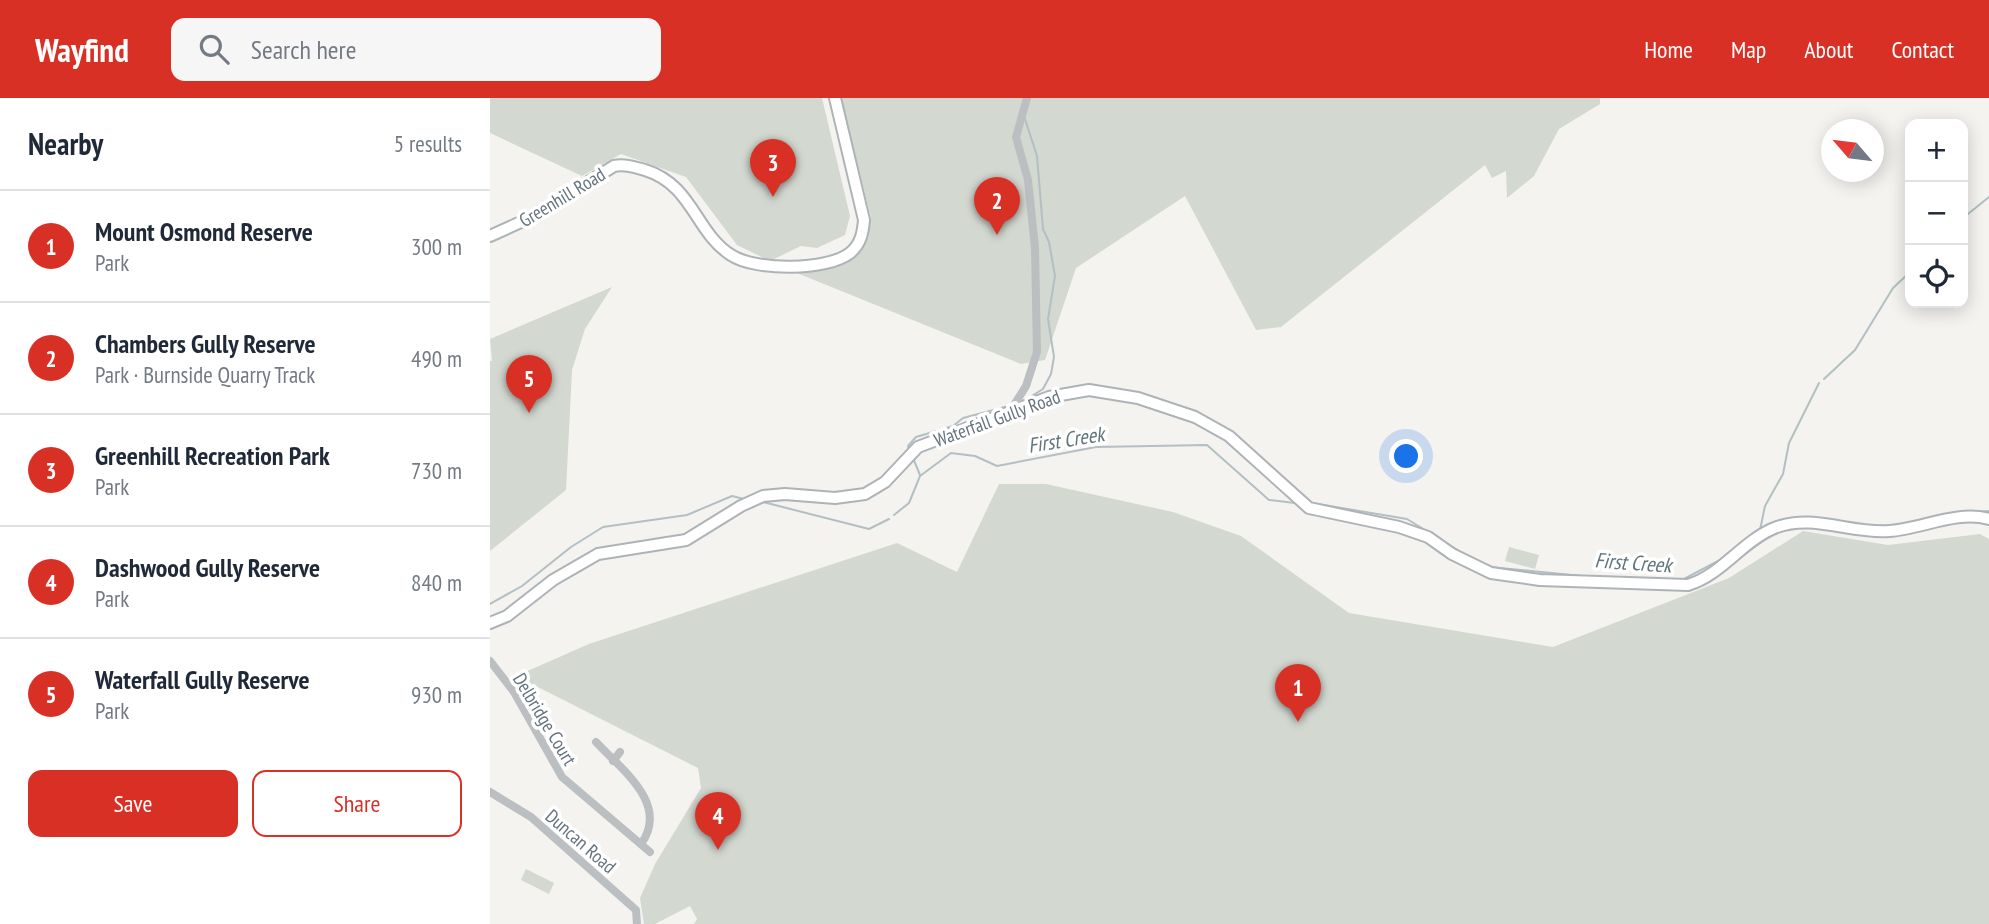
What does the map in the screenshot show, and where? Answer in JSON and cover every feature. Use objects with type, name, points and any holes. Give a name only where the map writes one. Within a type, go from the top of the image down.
[{"type":"street","name":"Greenhill Road","points":[[490,236],[531,217],[614,166],[628,165],[671,182],[720,247],[740,260],[754,264],[791,266],[822,264],[842,258],[857,247],[863,233],[864,220],[835,98]]},
{"type":"street","points":[[1009,413],[1026,387],[1037,352],[1035,248],[1028,180],[1016,138],[1027,98]]},
{"type":"street","name":"Waterfall Gully Road","points":[[490,623],[507,616],[553,580],[598,554],[686,540],[741,506],[763,496],[785,494],[835,498],[865,494],[885,482],[910,453],[1049,397],[1089,390],[1163,405],[1229,436],[1309,508],[1399,527],[1428,537],[1479,569],[1540,580],[1688,585],[1708,576],[1769,530],[1790,522],[1884,532],[1972,516],[1989,519]]},
{"type":"street","name":"Delbridge Court","points":[[490,661],[514,692],[562,777],[650,852]]},
{"type":"street","name":"Delbridge Court","points":[[596,742],[642,791],[650,821],[648,834],[641,844]]},
{"type":"street","points":[[613,761],[620,752]]},
{"type":"street","name":"Duncan Road","points":[[490,792],[530,817],[636,910],[637,924]]},
{"type":"shaded area","points":[[490,98],[822,98],[850,216],[845,235],[817,248],[801,246],[770,261],[737,245],[686,177],[621,154],[582,176],[490,133]]},
{"type":"shaded area","points":[[841,98],[1600,98],[1600,104],[1559,129],[1534,176],[1507,198],[1506,171],[1492,178],[1485,165],[1281,327],[1256,330],[1185,196],[1076,268],[1045,360],[1021,364],[792,271],[841,265],[862,251],[871,218]]},
{"type":"shaded area","points":[[612,287],[585,329],[572,370],[566,490],[490,551],[490,339]]},
{"type":"shaded area","points":[[999,484],[1046,484],[1173,512],[1241,536],[1349,613],[1553,647],[1729,578],[1803,531],[1888,545],[1980,534],[1989,539],[1989,924],[694,924],[697,919],[690,906],[655,924],[644,924],[640,898],[655,864],[701,788],[698,768],[516,676],[589,644],[897,543],[957,572]]},
{"type":"shaded area","points":[[1509,547],[1539,555],[1535,569],[1505,561]]},
{"type":"shaded area","points":[[526,869],[554,883],[549,894],[521,880]]},
{"type":"waterway","points":[[1022,402],[1043,389],[1051,374],[1054,357],[1048,319],[1055,276],[1049,242],[1043,229],[1037,156],[1025,119]]},
{"type":"waterway","points":[[1968,214],[1989,197]]},
{"type":"waterway","points":[[1824,379],[1855,350],[1893,288],[1905,277]]},
{"type":"waterway","points":[[1760,530],[1765,506],[1783,474],[1789,443],[1819,383]]},
{"type":"waterway","points":[[909,449],[908,446],[916,437],[953,426],[963,418],[1005,407]]},
{"type":"waterway","name":"First Creek","points":[[894,515],[909,503],[920,476],[951,453],[975,456],[997,466],[1096,447],[1207,445],[1269,500],[1295,503]]},
{"type":"waterway","points":[[913,458],[920,475]]},
{"type":"waterway","name":"First Creek","points":[[490,604],[522,586],[571,547],[603,527],[687,515],[732,496],[744,499]]},
{"type":"waterway","name":"First Creek","points":[[763,502],[869,529],[889,519]]},
{"type":"waterway","name":"First Creek","points":[[1312,503],[1407,519],[1469,557]]},
{"type":"waterway","name":"First Creek","points":[[1952,513],[1989,511]]},
{"type":"waterway","name":"First Creek","points":[[1682,580],[1720,560]]},
{"type":"waterway","name":"First Creek","points":[[1490,567],[1582,576]]},
{"type":"place","name":"Greenhill Recreation Park","points":[[773,197]]},
{"type":"place","name":"Chambers Gully Reserve","points":[[997,235]]},
{"type":"place","name":"Waterfall Gully Reserve","points":[[529,413]]},
{"type":"place","name":"Mount Osmond Reserve","points":[[1298,722]]},
{"type":"place","name":"Dashwood Gully Reserve","points":[[718,850]]}]
